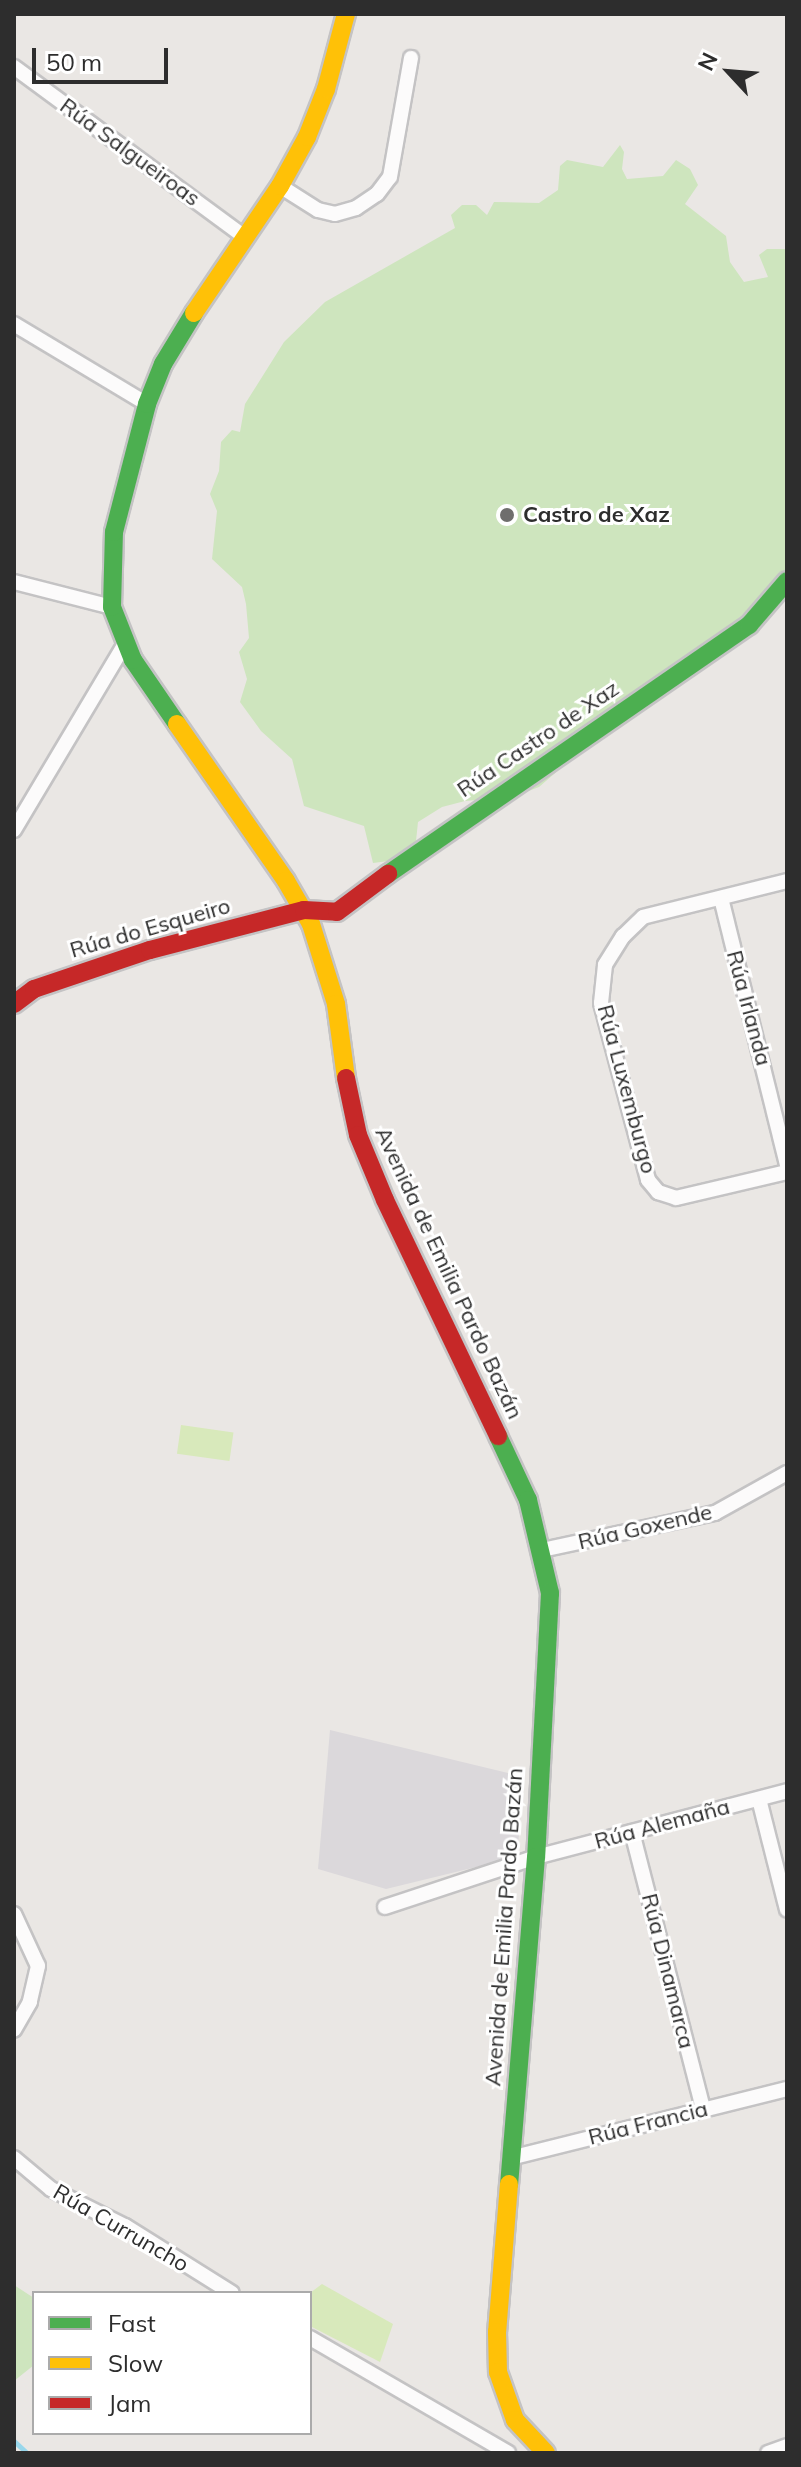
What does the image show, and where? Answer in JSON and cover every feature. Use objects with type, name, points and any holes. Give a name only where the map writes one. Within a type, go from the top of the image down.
[{"type":"street","name":"Avenida de Emilia Pardo Bazán","points":[[346,14],[326,89],[307,137],[280,186],[190,318],[163,364],[147,404],[114,532],[112,607],[125,644],[304,910],[336,1004],[346,1081],[358,1135],[385,1200],[528,1500],[542,1550],[550,1593],[536,1857],[497,2332],[498,2372],[504,2397],[515,2420],[546,2453]]},
{"type":"street","points":[[280,186],[318,210],[335,214],[356,208],[377,194],[390,177],[411,58]]},
{"type":"street","name":"Rúa Salgueiroas","points":[[14,67],[245,237]]},
{"type":"street","points":[[14,324],[147,404]]},
{"type":"street","name":"Rúa Castro de Xaz","points":[[304,910],[337,912],[462,820],[749,625],[787,581]]},
{"type":"street","points":[[14,582],[112,607]]},
{"type":"street","points":[[14,830],[125,644]]},
{"type":"street","name":"Rúa Luxemburgo","points":[[787,881],[643,917],[623,936],[605,965],[601,1003],[648,1180],[658,1192],[676,1198],[787,1172]]},
{"type":"street","name":"Rúa Irlanda","points":[[721,898],[787,1165]]},
{"type":"street","name":"Rúa do Esqueiro","points":[[14,1004],[34,989],[150,950],[304,910]]},
{"type":"street","name":"Rúa Goxende","points":[[542,1550],[715,1513],[787,1473]]},
{"type":"street","name":"Rúa Alemaña","points":[[385,1907],[536,1857],[787,1791]]},
{"type":"street","points":[[759,1799],[787,1910]]},
{"type":"street","name":"Rúa Dinamarca","points":[[632,1832],[703,2109]]},
{"type":"street","points":[[14,1914],[38,1966],[30,2002],[14,2030]]},
{"type":"street","name":"Rúa Francia","points":[[510,2158],[787,2089]]},
{"type":"street","name":"Rúa Curruncho","points":[[14,2158],[51,2189],[125,2226],[229,2291]]},
{"type":"street","points":[[312,2339],[508,2453]]},
{"type":"street","points":[[768,2453],[787,2446]]},
{"type":"shaded area","points":[[330,1730],[524,1777],[517,1857],[386,1889],[318,1869]]},
{"type":"green space","points":[[620,145],[624,152],[622,169],[627,179],[663,176],[676,160],[690,169],[698,185],[685,204],[726,236],[730,262],[744,282],[768,277],[759,255],[767,249],[787,249],[787,589],[764,594],[736,621],[593,726],[561,768],[539,787],[513,797],[465,801],[442,807],[418,822],[416,841],[396,860],[373,863],[364,826],[304,806],[292,759],[261,731],[240,702],[247,679],[239,652],[249,638],[246,604],[242,587],[212,559],[217,511],[210,494],[219,471],[221,442],[232,430],[240,432],[245,404],[284,342],[325,302],[455,228],[451,215],[462,205],[476,205],[487,215],[494,202],[539,203],[558,190],[560,166],[567,160],[603,167]]},
{"type":"green space","points":[[181,1425],[233,1432],[229,1461],[177,1454]]},
{"type":"green space","points":[[322,2284],[393,2324],[380,2362],[312,2327],[312,2292]]},
{"type":"green space","points":[[14,2285],[32,2297],[32,2367],[14,2381]]},
{"type":"waterway","points":[[14,2441],[27,2453]]},
{"type":"traffic: fast","points":[[177,724],[133,660],[112,607],[114,532],[147,404],[163,364],[194,313]]},
{"type":"traffic: fast","points":[[388,874],[749,625],[787,581]]},
{"type":"traffic: fast","points":[[498,1436],[528,1500],[550,1593],[536,1857],[509,2184]]},
{"type":"traffic: slow","points":[[194,313],[280,186],[307,137],[326,89],[346,14]]},
{"type":"traffic: slow","points":[[177,724],[286,881],[311,924],[336,1004],[346,1078]]},
{"type":"traffic: slow","points":[[509,2184],[497,2332],[498,2372],[515,2420],[546,2453]]},
{"type":"traffic: jam","points":[[14,1004],[34,989],[150,950],[304,910],[337,912],[388,874]]},
{"type":"traffic: jam","points":[[346,1078],[358,1135],[385,1200],[498,1436]]},
{"type":"place","name":"Castro de Xaz","points":[[507,515]]}]
